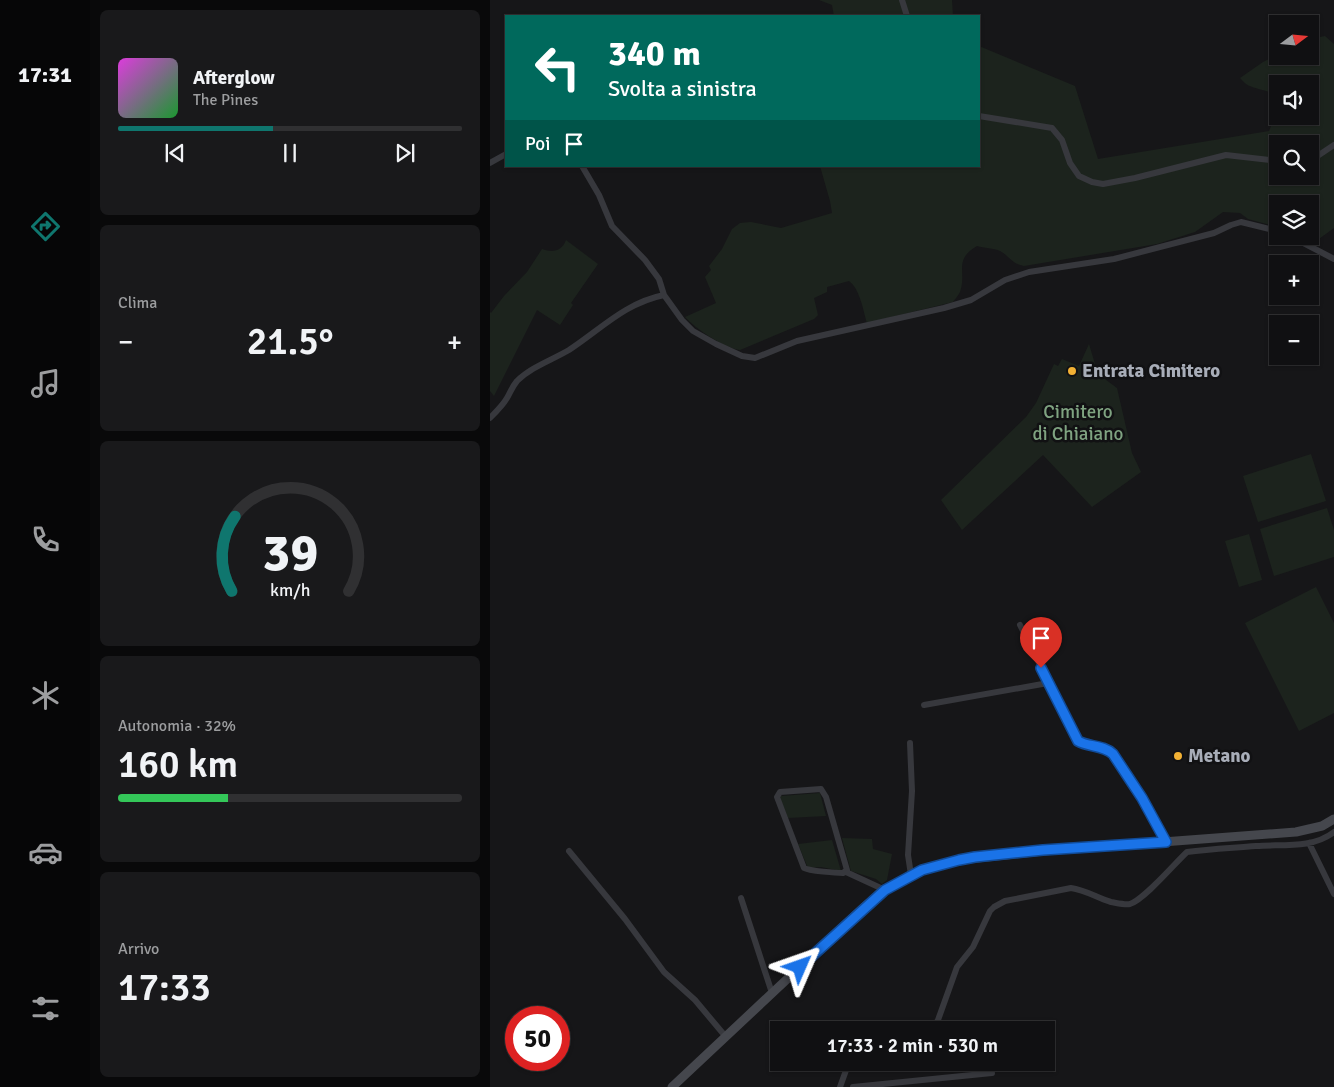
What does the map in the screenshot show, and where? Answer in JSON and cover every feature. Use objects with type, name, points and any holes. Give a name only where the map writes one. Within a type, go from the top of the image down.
[{"type":"main road","points":[[672,1087],[858,912],[885,890],[911,875],[939,864],[975,857],[1043,850],[1296,832],[1322,826],[1333,819]]},
{"type":"street","points":[[902,0],[907,15]]},
{"type":"street","points":[[980,116],[1052,128],[1062,140],[1070,163],[1079,176],[1092,182],[1103,184],[1226,155],[1269,159]]},
{"type":"street","points":[[1319,155],[1334,145]]},
{"type":"street","points":[[490,162],[505,154]]},
{"type":"street","points":[[583,167],[599,195],[612,226],[645,260],[659,279],[664,295],[682,320],[693,331],[747,358],[754,358],[797,341],[936,310],[971,300],[1005,280],[1029,272],[1114,259],[1214,233],[1241,222],[1269,229]]},
{"type":"street","points":[[1307,245],[1334,259]]},
{"type":"street","points":[[490,418],[507,398],[510,389],[528,372],[570,349],[597,328],[630,308],[651,298],[664,295]]},
{"type":"street","points":[[1020,625],[1078,741],[1107,750],[1113,754],[1142,798],[1166,842]]},
{"type":"street","points":[[924,705],[1048,682]]},
{"type":"street","points":[[910,742],[912,792],[908,855],[911,875]]},
{"type":"street","points":[[846,872],[826,797],[821,789],[780,792],[778,794],[804,868],[810,871],[822,870],[838,874],[846,872],[885,890]]},
{"type":"street","points":[[936,1021],[957,967],[973,947],[990,911],[1005,901],[1071,888],[1079,889],[1109,901],[1130,904],[1168,873],[1187,852],[1309,843],[1326,838],[1334,832]]},
{"type":"street","points":[[1309,843],[1334,894]]},
{"type":"street","points":[[569,851],[664,972],[695,1000],[726,1037]]},
{"type":"street","points":[[741,898],[772,993]]},
{"type":"street","points":[[840,1087],[846,1071]]},
{"type":"street","points":[[853,1087],[992,1073]]},
{"type":"street","points":[[844,1077],[847,1087]]},
{"type":"green space","points":[[819,0],[952,0],[953,15],[834,15],[832,5]]},
{"type":"green space","points":[[1325,36],[1334,44],[1334,228],[1319,239],[1319,195],[1269,195],[1269,225],[1248,219],[1240,213],[1223,212],[1195,232],[1157,244],[1024,266],[1013,262],[1000,251],[977,246],[965,256],[962,267],[962,285],[960,292],[953,302],[867,323],[856,289],[849,281],[827,287],[827,292],[814,298],[818,315],[814,319],[740,350],[726,346],[711,337],[685,317],[716,303],[705,277],[711,270],[709,266],[722,249],[732,229],[740,223],[751,222],[781,228],[832,213],[820,167],[980,167],[980,46],[1075,86],[1098,159],[1269,131],[1272,125],[1319,125],[1319,75],[1269,75],[1269,93],[1245,83],[1240,78],[1269,59],[1269,65],[1319,65],[1319,37]]},
{"type":"green space","points":[[566,240],[598,264],[571,303],[573,305],[560,325],[537,310],[494,396],[490,391],[490,312],[527,272],[542,249],[550,251],[560,249]]},
{"type":"green space","name":"Cimitero di Chiaiano","points":[[1089,344],[1098,374],[1117,388],[1132,453],[1141,472],[1092,507],[1043,455],[962,530],[941,500],[1026,417],[1036,403],[1054,364],[1058,366],[1062,359],[1079,366]]},
{"type":"green space","points":[[1311,454],[1326,501],[1258,522],[1243,476]]},
{"type":"green space","points":[[1327,508],[1334,530],[1334,557],[1274,576],[1260,529]]},
{"type":"green space","points":[[1249,534],[1262,580],[1239,587],[1225,541]]},
{"type":"green space","points":[[1316,587],[1334,623],[1334,713],[1299,731],[1245,623]]},
{"type":"green space","points":[[820,793],[826,816],[788,818],[780,798],[781,796]]},
{"type":"green space","points":[[842,838],[872,839],[873,849],[892,854],[887,880],[882,884],[876,879],[851,871]]},
{"type":"green space","points":[[832,840],[841,871],[821,867],[808,868],[798,844]]},
{"type":"place","name":"Entrata Cimitero","points":[[1072,371]]},
{"type":"place","name":"Metano","points":[[1178,756]]},
{"type":"route","points":[[800,967],[885,890],[922,870],[939,864],[975,857],[1043,850],[1166,842],[1142,798],[1113,754],[1110,751],[1078,741],[1041,668]]}]
